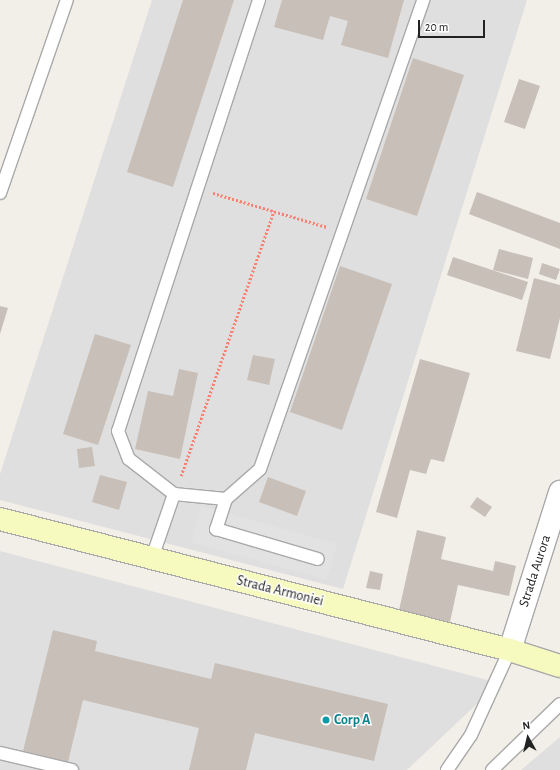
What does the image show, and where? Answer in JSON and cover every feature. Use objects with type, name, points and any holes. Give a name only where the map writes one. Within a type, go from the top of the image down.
[{"type":"street","name":"Strada Aurora","points":[[510,650],[560,492]]},
{"type":"street","name":"Strada Armoniei","points":[[0,519],[510,650],[560,666]]},
{"type":"lane","points":[[0,193],[67,0]]},
{"type":"lane","points":[[226,499],[174,494],[129,459],[118,431],[259,0]]},
{"type":"lane","points":[[318,559],[216,529],[226,499],[260,469],[423,0]]},
{"type":"lane","points":[[152,558],[174,494]]},
{"type":"lane","points":[[447,770],[471,735],[510,650]]},
{"type":"lane","points":[[492,770],[560,704]]},
{"type":"lane","points":[[0,753],[48,767],[72,770]]},
{"type":"path","points":[[197,188],[342,231]]},
{"type":"path","points":[[174,494],[274,211]]},
{"type":"shaded area","points":[[152,0],[527,0],[343,589],[0,500],[0,474]]},
{"type":"shaded area","points":[[201,506],[337,544],[327,580],[191,542]]},
{"type":"shaded area","points":[[0,551],[499,683],[407,770],[0,770]]},
{"type":"shaded area","points":[[560,737],[560,770],[521,770]]},
{"type":"building","points":[[183,0],[234,0],[173,187],[127,172]]},
{"type":"building","points":[[282,0],[404,0],[388,58],[341,45],[348,21],[330,16],[323,40],[274,27]]},
{"type":"building","points":[[413,58],[464,75],[417,216],[366,199]]},
{"type":"building","points":[[519,79],[540,86],[525,129],[504,122]]},
{"type":"building","points":[[477,192],[560,223],[560,249],[469,214]]},
{"type":"building","points":[[499,249],[533,258],[528,279],[493,270]]},
{"type":"building","points":[[453,257],[528,282],[522,300],[447,275]]},
{"type":"building","points":[[542,263],[560,269],[556,280],[539,274]]},
{"type":"building","points":[[340,266],[392,284],[342,430],[290,412]]},
{"type":"building","points":[[534,278],[560,285],[560,318],[550,359],[516,351]]},
{"type":"building","points":[[0,306],[8,308],[0,334]]},
{"type":"building","points":[[95,334],[131,345],[98,445],[63,434]]},
{"type":"building","points":[[253,355],[275,359],[269,385],[247,380]]},
{"type":"building","points":[[420,359],[470,373],[444,462],[431,459],[426,474],[410,470],[397,518],[376,512]]},
{"type":"building","points":[[179,369],[198,373],[180,459],[135,449],[148,391],[173,396]]},
{"type":"building","points":[[92,447],[95,466],[79,468],[77,449]]},
{"type":"building","points":[[100,475],[127,482],[119,510],[92,502]]},
{"type":"building","points":[[268,477],[306,491],[297,516],[259,502]]},
{"type":"building","points":[[477,497],[492,507],[485,517],[470,507]]},
{"type":"building","points":[[417,530],[446,537],[441,559],[493,571],[495,561],[516,566],[509,596],[458,585],[450,622],[399,610]]},
{"type":"building","points":[[370,571],[383,574],[380,590],[366,588]]},
{"type":"building","points":[[53,630],[97,641],[95,651],[211,679],[215,663],[388,704],[374,761],[255,733],[246,770],[189,770],[199,728],[83,700],[68,762],[23,751]]},
{"type":"place","name":"Corp A","points":[[326,720]]}]
